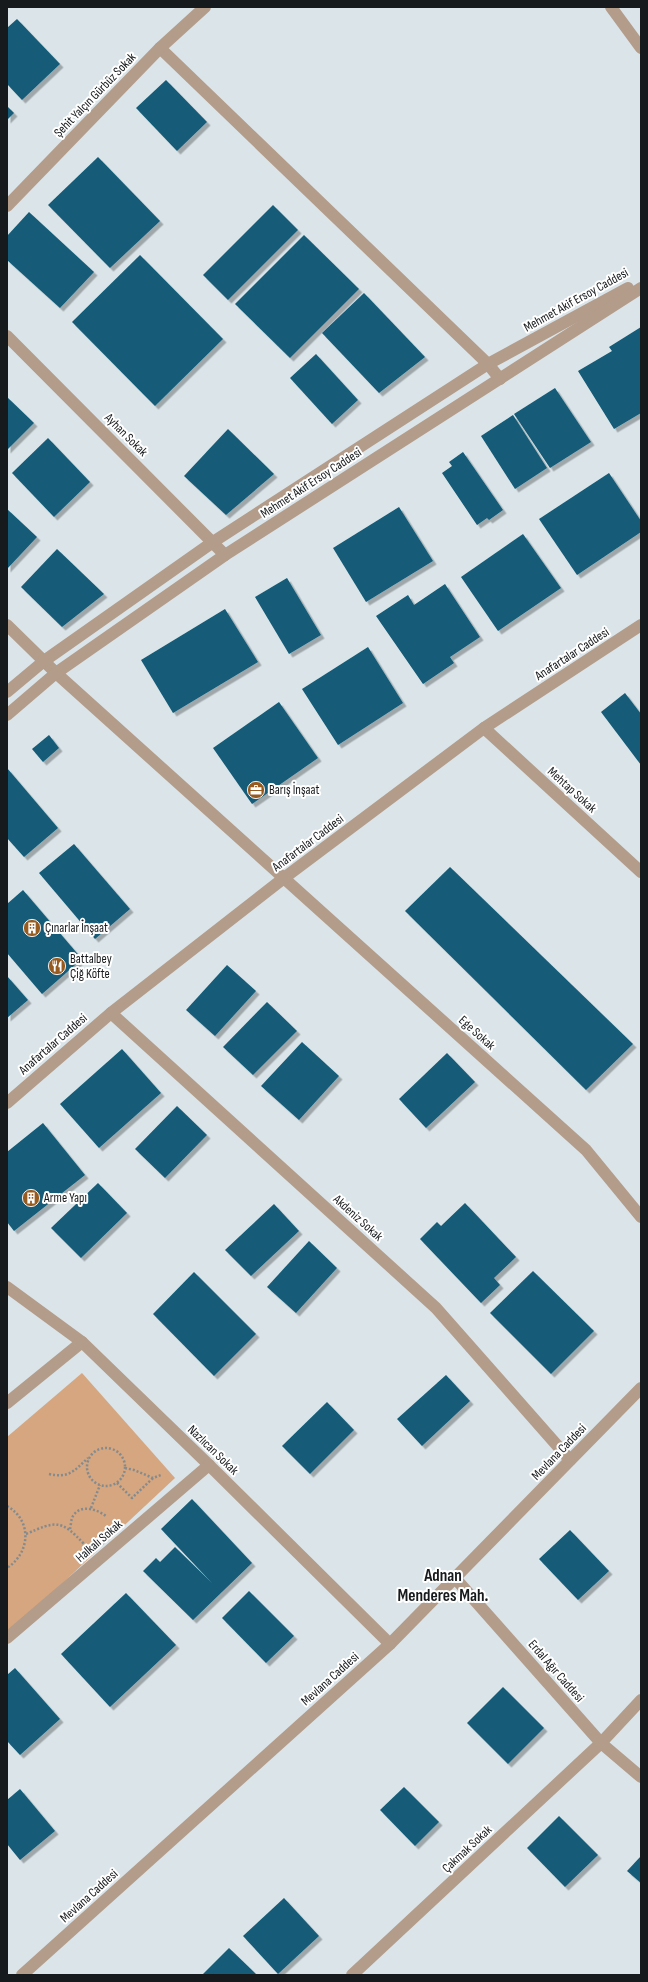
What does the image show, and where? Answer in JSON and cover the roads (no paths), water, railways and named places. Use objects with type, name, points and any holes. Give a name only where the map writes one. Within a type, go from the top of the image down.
[{"type":"street","name":"Şehit Yalçın Gürbüz Sokak","points":[[7,206],[160,48],[205,7]]},
{"type":"street","points":[[611,7],[641,48]]},
{"type":"street","points":[[160,48],[488,364],[500,379]]},
{"type":"street","name":"Mehmet Akif Ersoy Caddesi","points":[[7,692],[44,661],[213,542],[488,364],[641,281]]},
{"type":"street","name":"Mehmet Akif Ersoy Caddesi","points":[[7,716],[56,673],[225,555],[641,288]]},
{"type":"street","name":"Ayhan Sokak","points":[[7,336],[225,555]]},
{"type":"street","name":"Ege Sokak","points":[[7,625],[56,673],[586,1150],[641,1217]]},
{"type":"street","name":"Anafartalar Caddesi","points":[[7,1103],[111,1013],[284,878],[484,728],[641,625]]},
{"type":"street","name":"Mehtap Sokak","points":[[484,728],[641,872]]},
{"type":"street","name":"Akdeniz Sokak","points":[[111,1013],[436,1308],[570,1460]]},
{"type":"street","name":"Nazlıcan Sokak","points":[[7,1287],[82,1342],[209,1464],[390,1644]]},
{"type":"street","points":[[7,1403],[82,1342]]},
{"type":"street","name":"Mevlana Caddesi","points":[[22,1975],[390,1644],[641,1388]]},
{"type":"street","name":"Halkalı Sokak","points":[[7,1638],[209,1464]]},
{"type":"street","name":"Erdal Ağır Caddesi","points":[[455,1578],[600,1743],[641,1777]]},
{"type":"street","name":"Çakmak Sokak","points":[[352,1975],[600,1743],[641,1700]]},
{"type":"place","name":"Barış İnşaat","points":[[256,790]]},
{"type":"place","name":"Çınarlar İnşaat","points":[[32,928]]},
{"type":"place","name":"Battalbey Çiğ Köfte","points":[[57,966]]},
{"type":"place","name":"Arme Yapı","points":[[31,1198]]},
{"type":"district","name":"Adnan Menderes Mah.","points":[[443,1586]]}]
